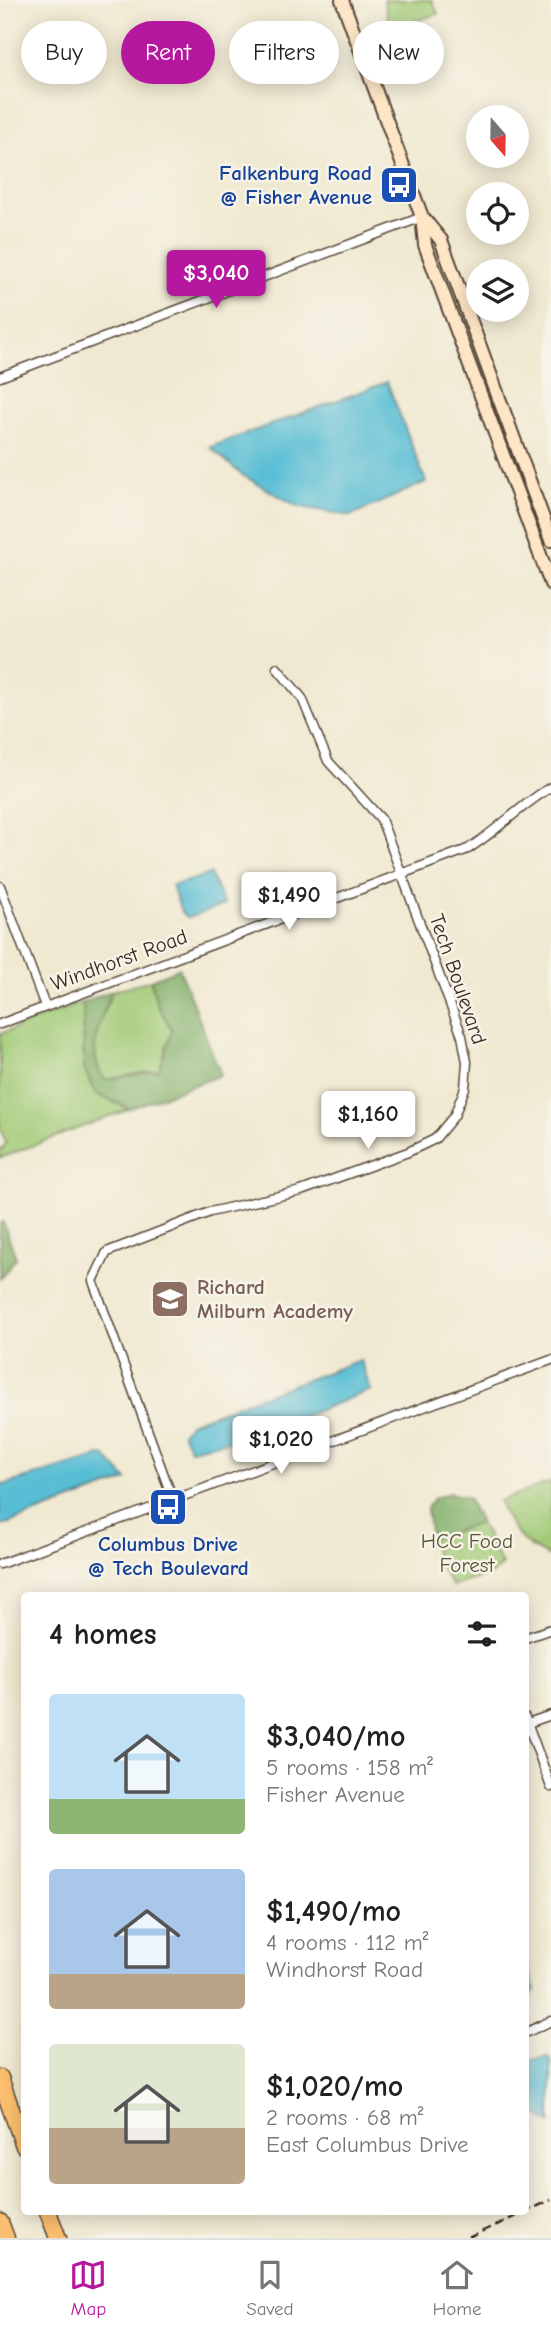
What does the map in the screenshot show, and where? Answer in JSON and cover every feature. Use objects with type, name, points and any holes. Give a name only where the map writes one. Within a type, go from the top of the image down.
[{"type":"highway","points":[[0,2078],[21,2138]]},
{"type":"highway","points":[[49,2215],[58,2238]]},
{"type":"highway","points":[[0,2222],[6,2238]]},
{"type":"street","points":[[342,0],[422,217],[425,245],[551,584]]},
{"type":"street","points":[[0,377],[422,217]]},
{"type":"street","points":[[422,217],[440,240],[551,540]]},
{"type":"street","points":[[516,489],[531,484]]},
{"type":"street","name":"Tech Boulevard","points":[[173,1500],[93,1281],[107,1252],[210,1212],[301,1191],[408,1152],[435,1139],[454,1116],[466,1088],[467,1062],[463,1036],[381,819],[328,761],[302,698],[277,668]]},
{"type":"street","name":"Windhorst Road","points":[[0,1024],[403,876],[468,849],[495,831],[523,804],[551,787]]},
{"type":"street","points":[[0,886],[45,1006]]},
{"type":"street","points":[[0,1564],[551,1360]]},
{"type":"street","points":[[529,1637],[551,1629]]},
{"type":"street","points":[[529,1721],[551,1715]]},
{"type":"street","points":[[529,1730],[551,1787]]},
{"type":"street","points":[[529,2032],[551,2021]]},
{"type":"street","points":[[529,2033],[551,2027]]},
{"type":"green space","points":[[384,0],[432,0],[438,14],[416,21],[388,21]]},
{"type":"green space","points":[[179,968],[221,1075],[129,1109],[96,1094],[84,1069],[83,1002],[112,991],[99,1024],[95,1047],[99,1069],[105,1080],[159,1070],[172,1030],[157,1004],[151,980]]},
{"type":"green space","points":[[151,980],[157,1004],[172,1030],[160,1070],[105,1080],[99,1069],[95,1047],[99,1025],[112,991]]},
{"type":"green space","points":[[83,1002],[84,1069],[96,1094],[129,1109],[0,1158],[0,1152],[6,1143],[0,1128],[0,1034]]},
{"type":"green space","points":[[3,1222],[16,1258],[0,1279],[0,1223]]},
{"type":"green space","points":[[551,1482],[551,1557],[532,1548],[518,1535],[507,1520],[499,1501]]},
{"type":"green space","name":"HCC Food Forest","points":[[450,1493],[468,1498],[480,1523],[431,1539],[427,1508],[434,1498]]},
{"type":"green space","name":"HCC Food Forest","points":[[480,1523],[502,1565],[491,1574],[452,1586],[437,1560],[431,1539]]},
{"type":"water","points":[[387,382],[426,482],[350,516],[297,506],[242,475],[210,447]]},
{"type":"water","points":[[210,874],[224,905],[188,918],[182,914],[172,886]]},
{"type":"water","points":[[360,1360],[371,1390],[255,1435],[190,1449],[182,1433],[189,1423]]},
{"type":"water","points":[[104,1455],[127,1480],[0,1526],[0,1486]]},
{"type":"water","points":[[529,1972],[535,1990],[529,1996]]},
{"type":"water","points":[[548,2057],[551,2061],[551,2124],[529,2108],[529,2060]]},
{"type":"railway","points":[[529,2210],[551,2200]]},
{"type":"railway","points":[[468,2238],[518,2215]]},
{"type":"place","name":"Falkenburg Road @ Fisher Avenue","points":[[399,185]]},
{"type":"place","name":"Richard Milburn Academy","points":[[170,1299]]},
{"type":"place","name":"Columbus Drive @ Tech Boulevard","points":[[168,1507]]}]
